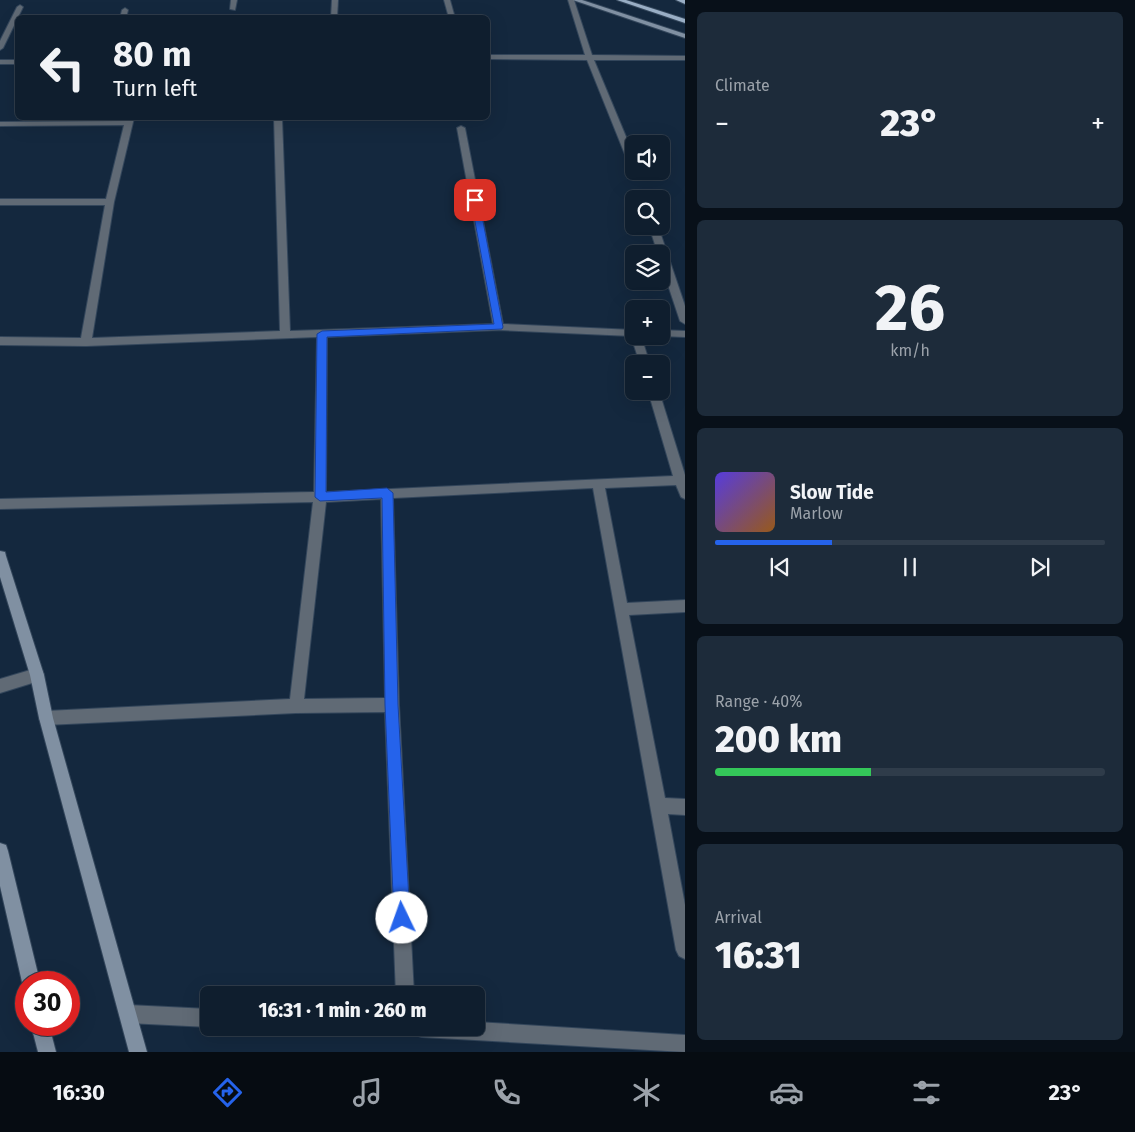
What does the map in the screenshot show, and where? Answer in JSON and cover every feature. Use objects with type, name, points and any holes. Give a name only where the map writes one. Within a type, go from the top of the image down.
[{"type":"main road","points":[[576,0],[685,36]]},
{"type":"main road","points":[[620,0],[685,20]]},
{"type":"main road","points":[[679,0],[685,2]]},
{"type":"main road","points":[[0,556],[37,676],[46,718],[138,1052]]},
{"type":"main road","points":[[0,851],[27,971]]},
{"type":"main road","points":[[43,1036],[47,1052]]},
{"type":"street","points":[[233,9],[234,0]]},
{"type":"street","points":[[334,15],[335,0]]},
{"type":"street","points":[[447,0],[451,15]]},
{"type":"street","points":[[571,0],[590,59],[625,145]]},
{"type":"street","points":[[16,15],[20,7]]},
{"type":"street","points":[[0,48],[15,17]]},
{"type":"street","points":[[490,57],[685,58]]},
{"type":"street","points":[[0,62],[15,62]]},
{"type":"street","points":[[0,124],[129,120],[110,202],[86,342]]},
{"type":"street","points":[[278,120],[285,336]]},
{"type":"street","points":[[461,128],[499,327]]},
{"type":"street","points":[[0,202],[110,202]]},
{"type":"street","points":[[655,235],[685,321]]},
{"type":"street","points":[[0,341],[86,342],[499,327],[625,333]]},
{"type":"street","points":[[296,706],[320,497],[322,334]]},
{"type":"street","points":[[670,334],[685,334]]},
{"type":"street","points":[[656,400],[685,494]]},
{"type":"street","points":[[0,504],[320,497],[663,480],[681,481]]},
{"type":"street","points":[[598,484],[685,950]]},
{"type":"street","points":[[387,493],[392,705],[405,986]]},
{"type":"street","points":[[621,610],[685,606]]},
{"type":"street","points":[[0,686],[37,676]]},
{"type":"street","points":[[46,718],[296,706],[392,705]]},
{"type":"street","points":[[658,806],[685,807]]},
{"type":"street","points":[[128,1014],[200,1018]]},
{"type":"street","points":[[485,1032],[685,1044]]},
{"type":"route","points":[[402,918],[392,705],[387,493],[320,497],[322,334],[499,327],[475,200]]}]
